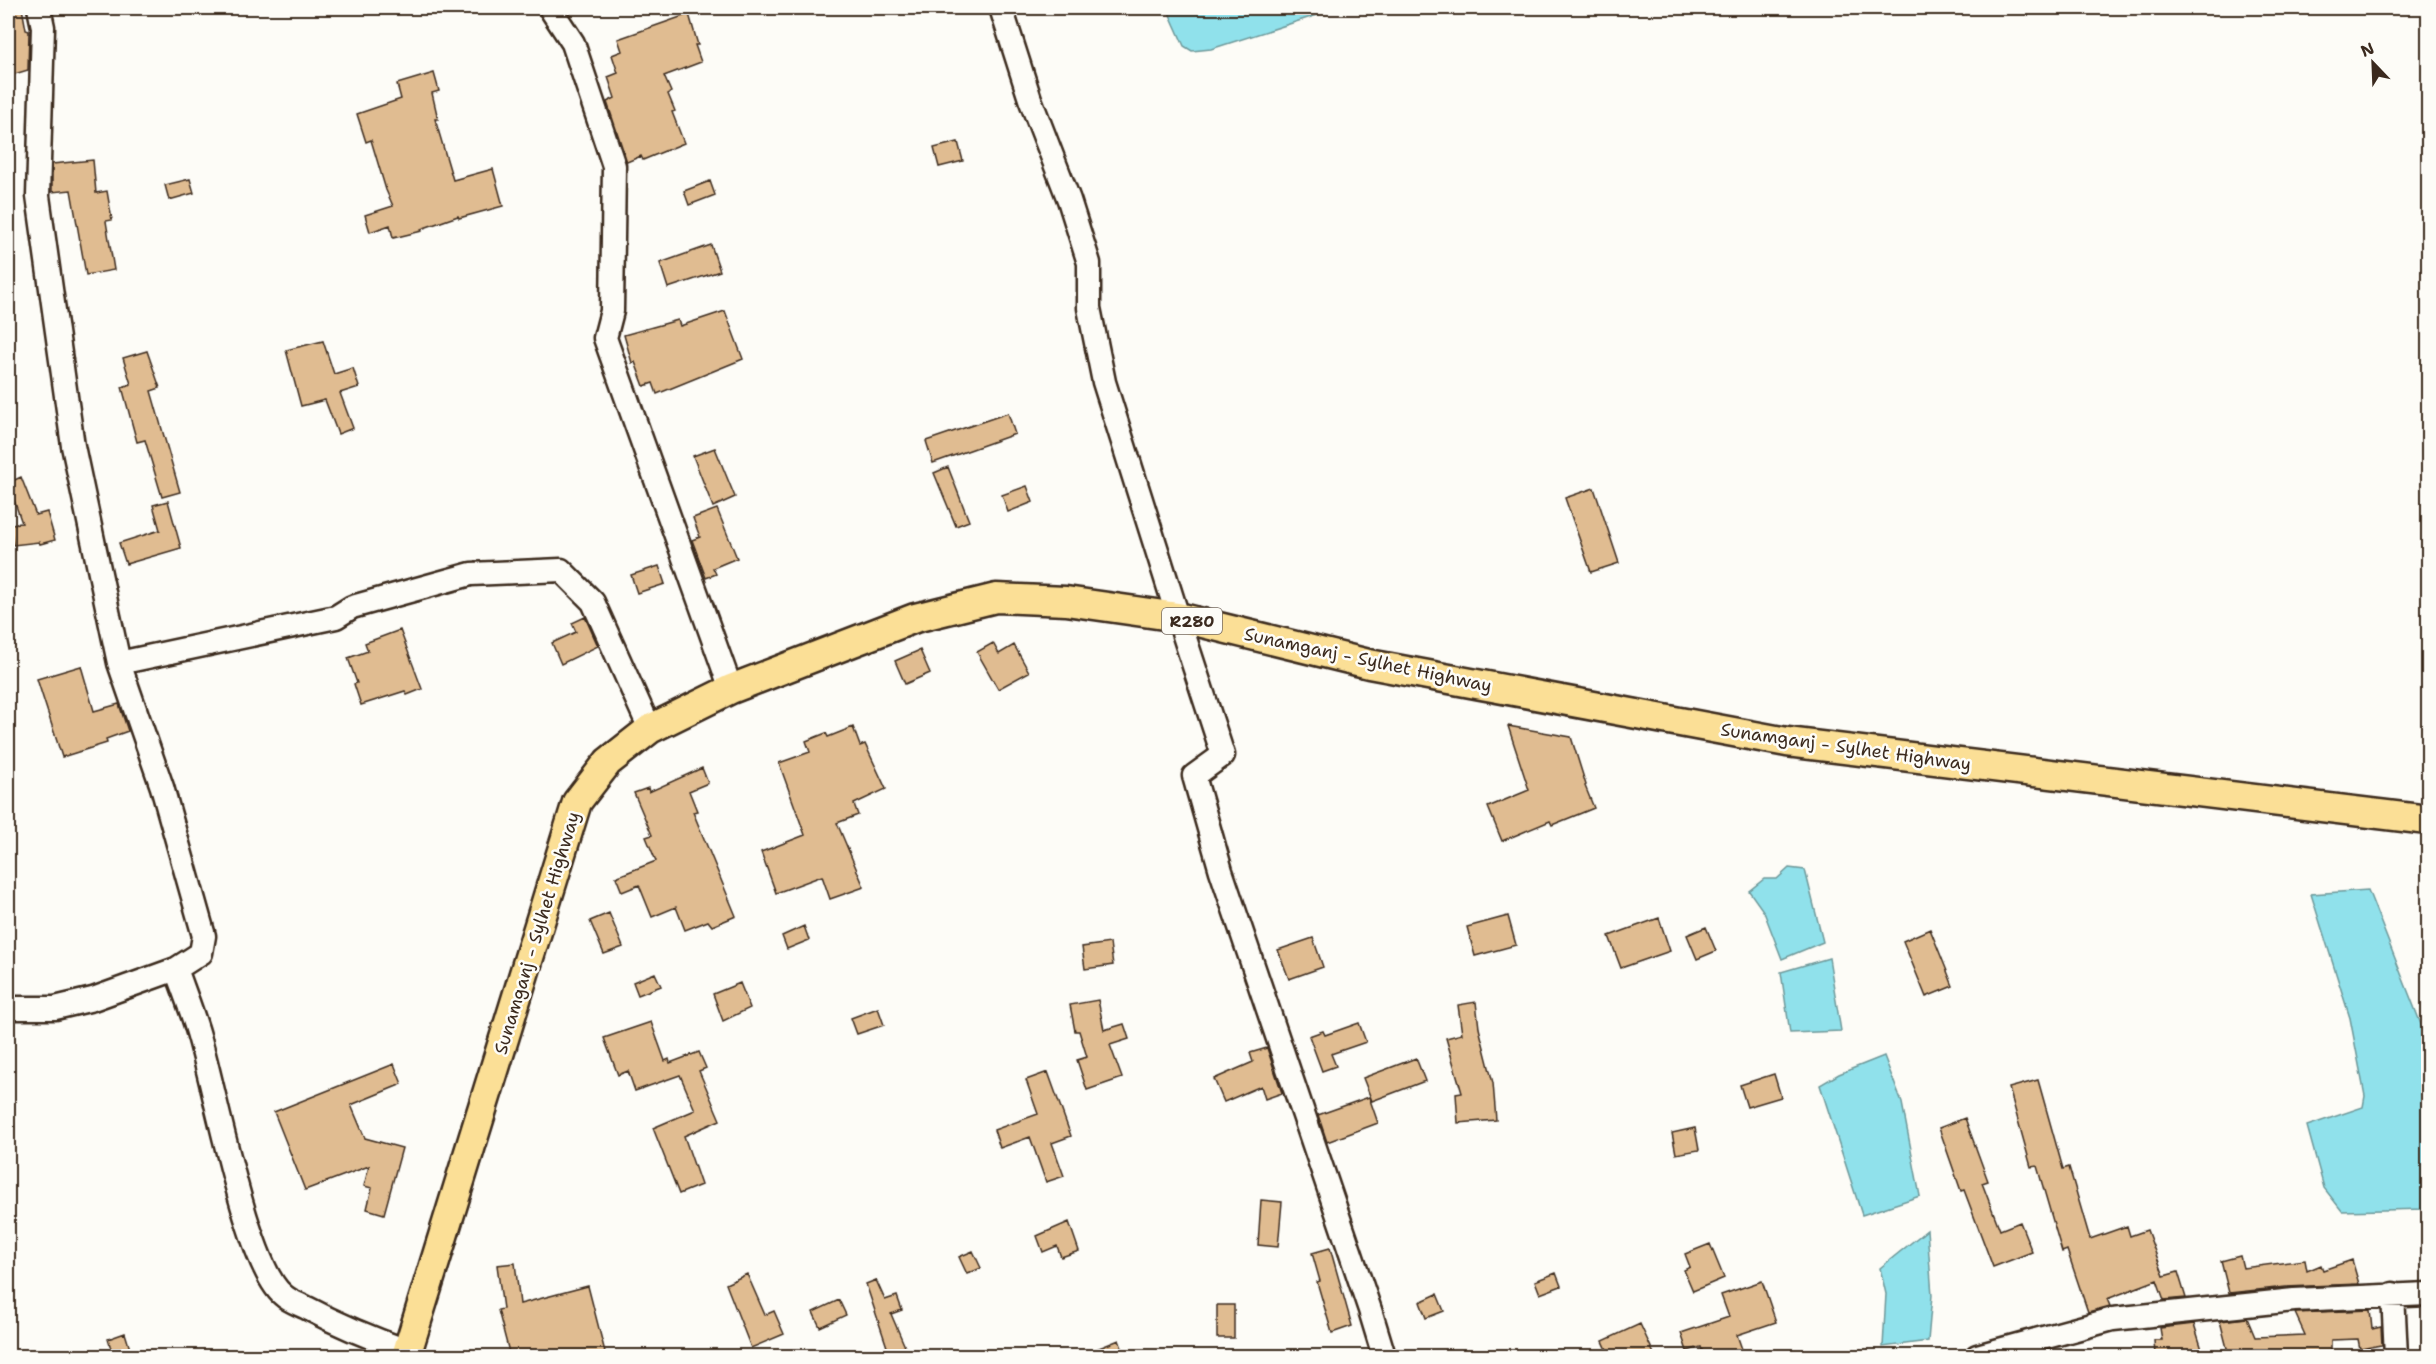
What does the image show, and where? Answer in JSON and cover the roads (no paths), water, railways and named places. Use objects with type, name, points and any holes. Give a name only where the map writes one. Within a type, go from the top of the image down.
[{"type":"main road","name":"Sunamganj - Sylhet Highway","points":[[406,1354],[577,802],[608,762],[650,729],[731,689],[915,618],[996,598],[1066,601],[1178,617],[1369,664],[1787,742],[2428,820]]},
{"type":"street","points":[[8,1008],[55,1008],[93,999],[176,969],[201,953],[204,936],[162,787],[119,663],[73,446],[38,196],[43,27],[39,8]]},
{"type":"street","points":[[550,8],[573,43],[614,166],[612,311],[605,339],[731,689]]},
{"type":"street","points":[[1000,8],[1030,99],[1069,200],[1089,263],[1089,308],[1104,382],[1223,755],[1194,776],[1221,872],[1384,1356]]},
{"type":"street","points":[[119,663],[336,617],[352,607],[471,574],[561,570],[593,602],[650,729]]},
{"type":"street","points":[[176,969],[197,1028],[257,1250],[271,1280],[283,1295],[316,1313],[406,1354]]},
{"type":"street","points":[[2393,1294],[2396,1356]]},
{"type":"street","points":[[1977,1356],[2113,1319],[2294,1300],[2428,1294]]},
{"type":"water","points":[[1167,8],[1339,8],[1211,49],[1192,51],[1184,46]]},
{"type":"water","points":[[1789,868],[1805,870],[1823,942],[1782,959],[1764,912],[1749,891],[1764,879],[1777,879]]},
{"type":"water","points":[[2368,890],[2428,1042],[2428,1208],[2425,1209],[2342,1211],[2324,1188],[2307,1126],[2363,1107],[2365,1096],[2350,1018],[2311,894]]},
{"type":"water","points":[[1829,958],[1841,1031],[1790,1033],[1781,972]]},
{"type":"water","points":[[1884,1056],[1902,1103],[1920,1196],[1862,1215],[1820,1085],[1839,1074]]},
{"type":"water","points":[[1927,1230],[1932,1295],[1928,1341],[1883,1347],[1886,1294],[1880,1268]]}]
